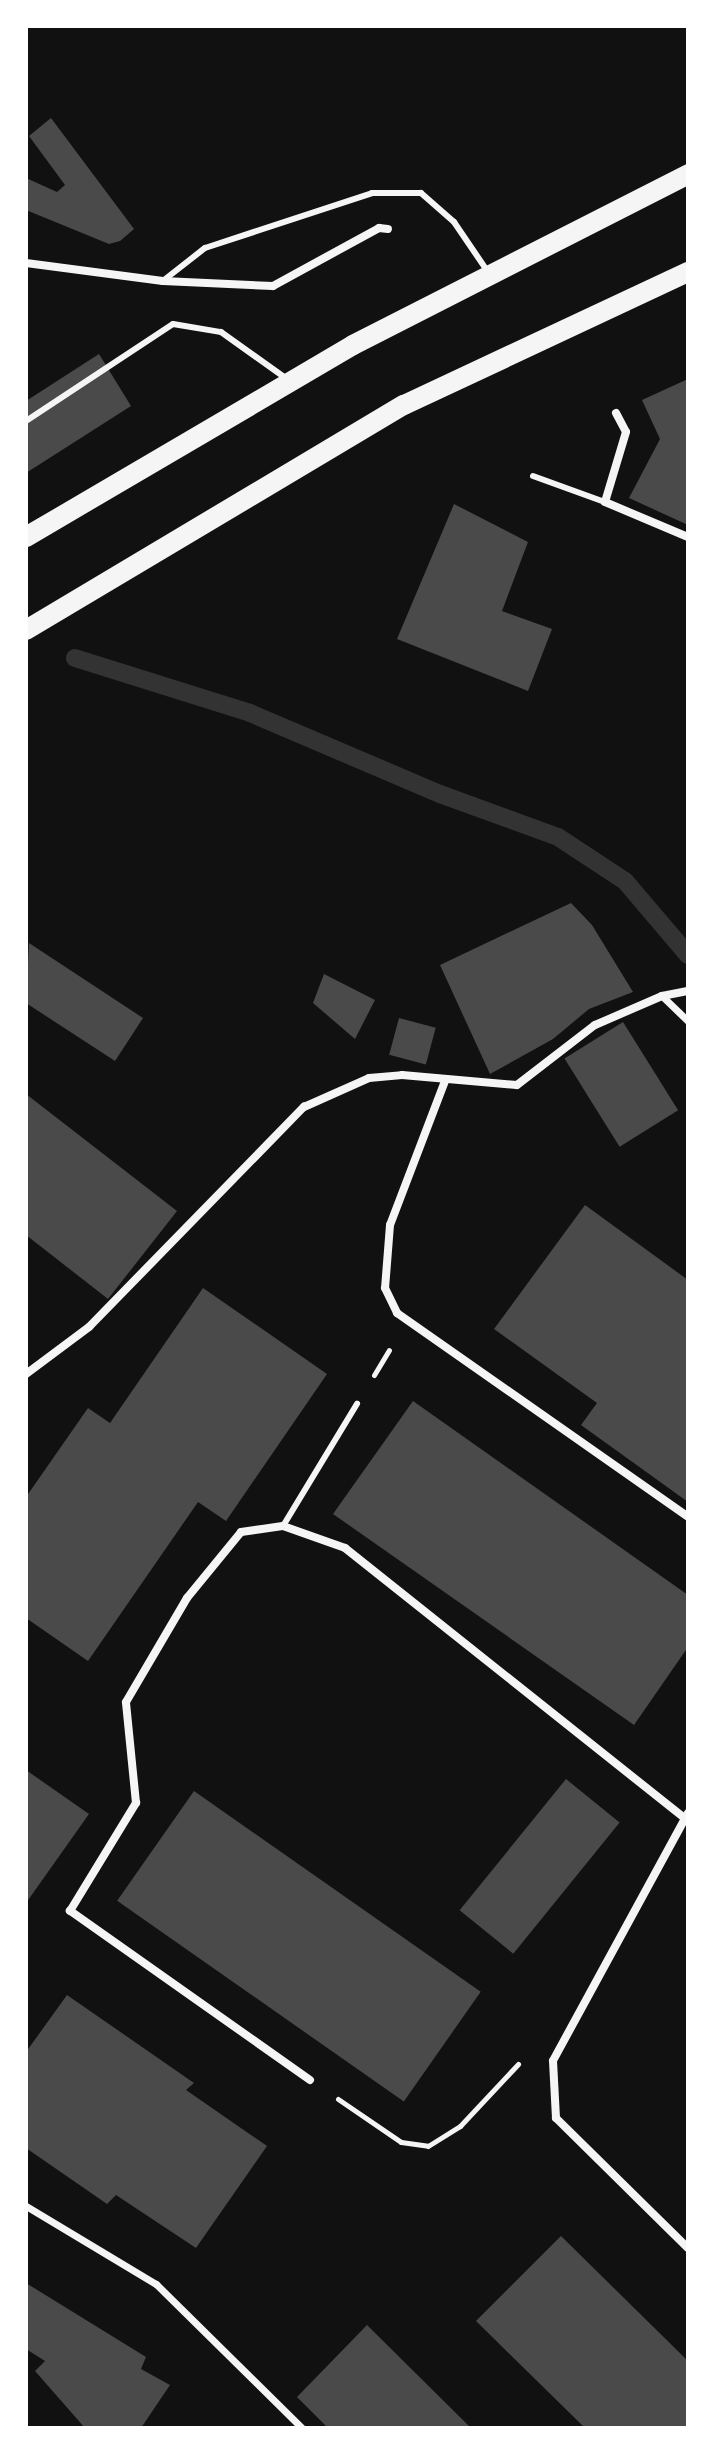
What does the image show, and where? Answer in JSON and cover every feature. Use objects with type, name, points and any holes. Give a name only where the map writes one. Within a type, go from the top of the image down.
[{"type":"main road","points":[[26,537],[290,381],[688,174]]},
{"type":"main road","points":[[26,630],[404,405],[688,272]]},
{"type":"street","points":[[26,263],[163,281],[273,286],[379,228],[388,229]]},
{"type":"street","points":[[616,413],[626,432],[605,502],[688,537]]},
{"type":"street","points":[[26,1374],[89,1327],[304,1107],[369,1078],[402,1075],[517,1085],[595,1025],[662,996],[688,991]]},
{"type":"street","points":[[662,996],[688,1021]]},
{"type":"street","points":[[445,1081],[390,1225],[385,1288],[397,1313],[688,1517]]},
{"type":"street","points":[[310,2080],[70,1911],[136,1803],[126,1702],[187,1598],[241,1532],[283,1526],[345,1548],[687,1818],[553,2061],[556,2118],[688,2248]]},
{"type":"street","points":[[26,2206],[156,2284],[302,2428]]},
{"type":"lane","points":[[163,281],[205,248],[372,193],[421,193],[454,222],[490,275]]},
{"type":"lane","points":[[26,421],[173,324],[221,332],[290,381]]},
{"type":"lane","points":[[533,476],[605,502]]},
{"type":"lane","points":[[283,1526],[357,1404]]},
{"type":"path","points":[[357,1404],[407,1320]]},
{"type":"path","points":[[310,2080],[401,2142],[428,2146],[460,2126]]},
{"type":"building","points":[[51,118],[134,229],[120,241],[109,244],[26,210],[26,178],[57,192],[65,185],[29,136]]},
{"type":"building","points":[[99,354],[131,406],[26,473],[26,401]]},
{"type":"building","points":[[688,379],[688,525],[629,498],[660,439],[642,400]]},
{"type":"building","points":[[454,504],[528,542],[502,611],[552,629],[528,691],[397,639]]},
{"type":"building","points":[[571,903],[592,925],[633,992],[589,1009],[553,1039],[490,1074],[440,965]]},
{"type":"building","points":[[29,943],[143,1018],[115,1061],[26,1003]]},
{"type":"building","points":[[324,974],[375,1000],[355,1039],[313,1003]]},
{"type":"building","points":[[399,1018],[436,1028],[426,1065],[389,1055]]},
{"type":"building","points":[[623,1022],[678,1110],[620,1147],[564,1059]]},
{"type":"building","points":[[26,1094],[177,1211],[108,1299],[26,1235]]},
{"type":"building","points":[[585,1205],[688,1280],[688,1502],[581,1425],[597,1403],[494,1329]]},
{"type":"building","points":[[203,1288],[327,1374],[226,1521],[198,1502],[88,1661],[26,1618],[26,1497],[88,1408],[110,1423]]},
{"type":"building","points":[[413,1401],[688,1595],[688,1647],[634,1725],[333,1514]]},
{"type":"building","points":[[26,1770],[89,1814],[26,1903]]},
{"type":"building","points":[[566,1779],[620,1822],[513,1954],[460,1910]]},
{"type":"building","points":[[194,1791],[481,1992],[404,2102],[117,1901]]},
{"type":"building","points":[[67,1995],[194,2083],[186,2090],[267,2146],[196,2248],[116,2195],[107,2204],[26,2148],[26,2052]]},
{"type":"building","points":[[561,2236],[688,2361],[688,2428],[585,2428],[476,2321]]},
{"type":"building","points":[[26,2283],[146,2357],[141,2369],[170,2385],[141,2428],[85,2428],[35,2371],[45,2361],[26,2349]]},
{"type":"building","points":[[367,2325],[471,2428],[328,2428],[297,2397]]},
{"type":"waterway","points":[[75,658],[250,713],[440,794],[558,837],[625,881],[688,955]]}]
